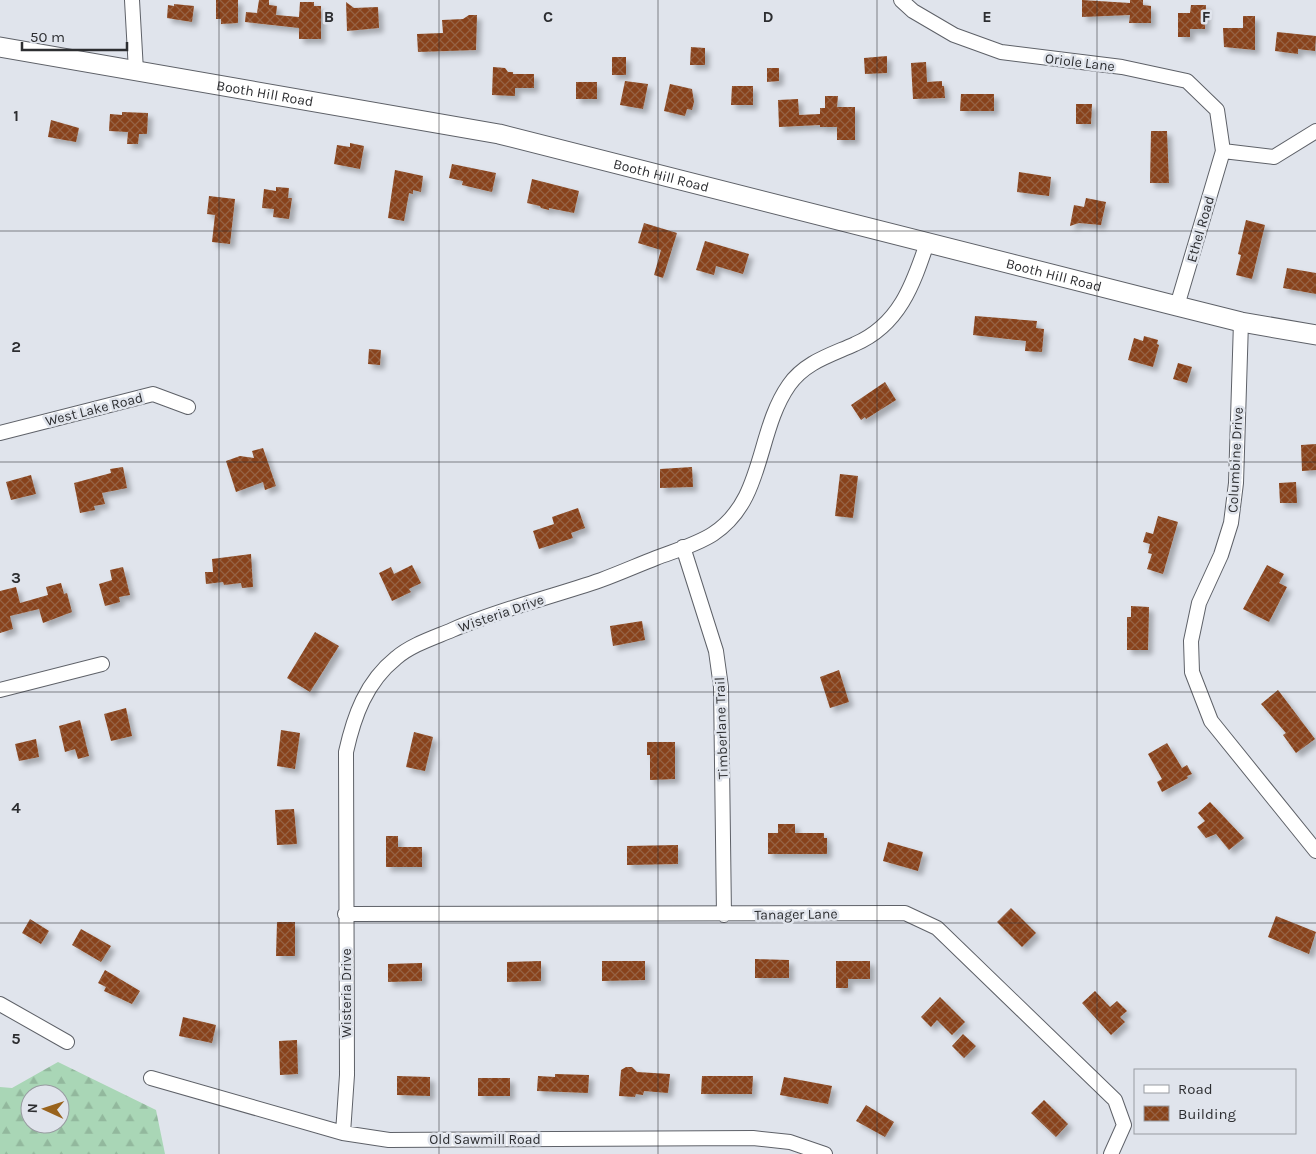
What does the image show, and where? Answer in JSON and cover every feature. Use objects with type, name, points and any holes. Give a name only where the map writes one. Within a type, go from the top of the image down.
[{"type":"street","points":[[132,0],[136,71]]},
{"type":"street","name":"Oriole Lane","points":[[901,0],[913,11],[954,35],[1001,52],[1122,68],[1187,80],[1218,110],[1223,151]]},
{"type":"street","name":"Booth Hill Road","points":[[0,47],[499,134],[1241,322],[1316,335]]},
{"type":"street","points":[[1223,151],[1274,157],[1316,131]]},
{"type":"street","name":"Ethel Road","points":[[1177,306],[1223,151]]},
{"type":"street","name":"Wisteria Drive","points":[[343,1133],[346,1076],[346,752],[352,724],[362,698],[377,677],[396,657],[422,643],[474,620],[602,579],[711,535],[729,522],[746,498],[762,458],[774,411],[790,384],[805,368],[824,356],[856,344],[884,327],[899,310],[911,287],[927,243]]},
{"type":"street","name":"Columbine Drive","points":[[1241,322],[1236,483],[1231,523],[1221,555],[1199,603],[1191,641],[1192,672],[1211,721],[1316,851]]},
{"type":"street","name":"West Lake Road","points":[[0,433],[153,394],[188,407]]},
{"type":"street","name":"Timberlane Trail","points":[[683,547],[716,651],[721,688],[724,915]]},
{"type":"street","points":[[0,690],[102,664]]},
{"type":"street","name":"Tanager Lane","points":[[345,914],[724,915],[905,913],[938,928],[1115,1100],[1124,1125],[1111,1154]]},
{"type":"street","points":[[0,1004],[67,1042]]},
{"type":"street","name":"Old Sawmill Road","points":[[151,1078],[343,1133],[389,1140],[753,1138],[790,1142],[825,1154]]},
{"type":"green space","points":[[58,1062],[156,1110],[165,1154],[0,1154],[0,1087],[12,1088]]},
{"type":"building","points":[[216,0],[238,0],[238,23],[221,24],[221,19],[216,19]]},
{"type":"building","points":[[259,0],[269,0],[269,5],[277,6],[276,15],[299,17],[300,2],[314,2],[314,6],[321,6],[321,39],[299,39],[299,28],[245,22],[246,12],[257,13]]},
{"type":"building","points":[[1082,0],[1130,3],[1130,0],[1143,0],[1143,5],[1151,6],[1151,23],[1129,23],[1130,15],[1082,17]]},
{"type":"building","points":[[346,2],[354,8],[378,7],[379,28],[347,31]]},
{"type":"building","points":[[174,4],[194,6],[192,22],[167,18],[168,5],[174,6]]},
{"type":"building","points":[[1191,5],[1206,5],[1205,29],[1190,29],[1190,37],[1178,37],[1178,13],[1190,13]]},
{"type":"building","points":[[469,15],[477,15],[476,50],[418,52],[417,34],[443,33],[442,20],[463,19]]},
{"type":"building","points":[[1243,16],[1255,16],[1255,50],[1224,47],[1223,28],[1243,28]]},
{"type":"building","points":[[1277,32],[1316,36],[1315,51],[1298,49],[1298,54],[1275,51]]},
{"type":"building","points":[[691,47],[705,48],[705,65],[690,65]]},
{"type":"building","points":[[887,56],[887,73],[865,74],[864,58]]},
{"type":"building","points":[[612,57],[626,57],[626,75],[612,75]]},
{"type":"building","points":[[926,62],[927,82],[942,81],[945,98],[913,99],[911,63]]},
{"type":"building","points":[[493,67],[505,68],[508,72],[513,72],[513,74],[534,74],[534,88],[515,88],[515,96],[492,95]]},
{"type":"building","points":[[767,68],[779,68],[779,81],[767,82]]},
{"type":"building","points":[[625,81],[648,84],[643,109],[620,105]]},
{"type":"building","points":[[576,82],[597,82],[597,99],[576,99]]},
{"type":"building","points":[[670,84],[692,89],[694,102],[692,110],[687,109],[685,116],[664,111]]},
{"type":"building","points":[[732,86],[753,86],[753,105],[731,105]]},
{"type":"building","points":[[961,94],[994,94],[994,111],[960,111]]},
{"type":"building","points":[[825,96],[838,96],[837,107],[855,107],[855,140],[837,140],[837,127],[820,127],[820,125],[779,127],[778,100],[798,99],[799,115],[820,114],[820,108],[825,108]]},
{"type":"building","points":[[1076,104],[1092,104],[1091,124],[1076,124]]},
{"type":"building","points":[[122,112],[148,113],[147,134],[139,134],[138,144],[127,144],[128,132],[109,131],[110,114],[122,115]]},
{"type":"building","points":[[51,120],[79,128],[76,142],[48,137]]},
{"type":"building","points":[[1151,131],[1167,131],[1169,183],[1150,183]]},
{"type":"building","points":[[350,143],[364,146],[360,169],[334,164],[337,145],[350,147]]},
{"type":"building","points":[[452,164],[496,173],[492,192],[462,185],[463,181],[449,178]]},
{"type":"building","points":[[395,170],[423,176],[421,192],[413,190],[413,194],[409,193],[404,221],[388,218]]},
{"type":"building","points":[[1019,172],[1051,177],[1049,196],[1017,192]]},
{"type":"building","points":[[532,179],[579,191],[574,213],[549,208],[549,210],[527,203]]},
{"type":"building","points":[[276,187],[289,188],[288,198],[292,198],[289,219],[273,217],[274,209],[262,208],[264,189],[276,191]]},
{"type":"building","points":[[209,196],[235,199],[230,244],[212,242],[215,215],[207,214]]},
{"type":"building","points":[[1086,198],[1106,202],[1101,225],[1079,223],[1070,226],[1074,205],[1084,207]]},
{"type":"building","points":[[1246,220],[1265,225],[1252,279],[1236,275],[1241,255],[1238,254]]},
{"type":"building","points":[[644,223],[677,233],[663,278],[654,275],[661,250],[638,243]]},
{"type":"building","points":[[705,241],[749,254],[743,274],[716,266],[714,275],[696,270]]},
{"type":"building","points":[[1287,268],[1316,273],[1316,294],[1283,288]]},
{"type":"building","points":[[975,316],[1037,321],[1036,328],[1044,329],[1042,352],[1025,351],[1026,341],[973,335]]},
{"type":"building","points":[[1144,336],[1158,340],[1157,344],[1159,345],[1153,367],[1128,360],[1134,338],[1143,341]]},
{"type":"building","points":[[369,349],[381,350],[380,365],[368,364]]},
{"type":"building","points":[[1178,363],[1192,367],[1187,383],[1173,379]]},
{"type":"building","points":[[885,382],[896,400],[866,419],[865,417],[861,420],[851,405]]},
{"type":"building","points":[[1316,444],[1316,470],[1302,471],[1301,445]]},
{"type":"building","points":[[263,448],[276,486],[265,490],[263,482],[236,492],[226,461],[240,456],[254,458],[252,451]]},
{"type":"building","points":[[123,467],[127,488],[102,493],[105,504],[94,506],[95,510],[80,513],[74,483],[111,473],[110,469]]},
{"type":"building","points":[[692,467],[693,487],[660,488],[660,469]]},
{"type":"building","points":[[840,474],[858,476],[853,518],[835,516]]},
{"type":"building","points":[[31,475],[36,494],[11,500],[6,482]]},
{"type":"building","points":[[1296,482],[1297,503],[1280,503],[1279,483]]},
{"type":"building","points":[[578,508],[585,528],[571,533],[573,538],[539,549],[533,531],[554,524],[552,517]]},
{"type":"building","points":[[1158,516],[1178,522],[1163,574],[1147,569],[1152,554],[1148,553],[1150,544],[1143,542],[1146,532],[1153,534]]},
{"type":"building","points":[[251,554],[253,587],[242,588],[241,583],[224,585],[223,582],[206,584],[205,572],[213,572],[212,559]]},
{"type":"building","points":[[412,565],[421,583],[409,589],[411,592],[392,601],[379,573],[391,567],[394,574]]},
{"type":"building","points":[[1267,565],[1284,574],[1279,583],[1287,587],[1269,622],[1243,609]]},
{"type":"building","points":[[123,567],[130,595],[119,597],[120,602],[105,606],[99,584],[112,580],[110,570]]},
{"type":"building","points":[[61,583],[64,594],[67,593],[72,612],[43,623],[39,609],[10,616],[13,629],[0,633],[0,591],[16,587],[20,603],[48,595],[46,587]]},
{"type":"building","points":[[1131,606],[1149,607],[1148,650],[1127,650],[1127,617],[1131,617]]},
{"type":"building","points":[[642,621],[645,640],[613,646],[610,626]]},
{"type":"building","points":[[315,632],[339,646],[310,692],[287,678]]},
{"type":"building","points":[[839,670],[849,702],[830,708],[820,677]]},
{"type":"building","points":[[1278,690],[1315,739],[1296,753],[1283,735],[1286,733],[1261,704]]},
{"type":"building","points":[[126,708],[132,736],[111,741],[104,714]]},
{"type":"building","points":[[80,720],[89,756],[78,759],[75,749],[65,752],[59,726]]},
{"type":"building","points":[[281,730],[300,733],[295,769],[277,766]]},
{"type":"building","points":[[414,732],[433,737],[425,771],[406,767]]},
{"type":"building","points":[[36,739],[39,757],[19,761],[15,744]]},
{"type":"building","points":[[647,742],[675,742],[675,779],[650,780],[650,755],[647,755]]},
{"type":"building","points":[[1167,743],[1182,768],[1187,765],[1192,774],[1162,792],[1157,782],[1162,779],[1148,754]]},
{"type":"building","points":[[1210,802],[1244,838],[1229,850],[1216,834],[1206,838],[1197,827],[1205,821],[1198,813]]},
{"type":"building","points":[[294,809],[297,844],[277,845],[275,810]]},
{"type":"building","points":[[778,824],[795,824],[795,833],[824,833],[824,838],[827,838],[827,854],[768,854],[768,833],[778,833]]},
{"type":"building","points":[[386,836],[398,836],[398,847],[422,847],[422,867],[386,867]]},
{"type":"building","points":[[888,842],[923,852],[918,871],[883,861]]},
{"type":"building","points":[[678,845],[678,864],[627,865],[627,846]]},
{"type":"building","points":[[1011,908],[1036,933],[1022,947],[997,922]]},
{"type":"building","points":[[1276,916],[1316,932],[1309,954],[1268,937]]},
{"type":"building","points":[[30,919],[49,931],[41,944],[22,933]]},
{"type":"building","points":[[277,922],[295,922],[295,956],[276,956]]},
{"type":"building","points":[[81,929],[111,946],[101,962],[72,945]]},
{"type":"building","points":[[755,959],[789,960],[789,978],[755,978]]},
{"type":"building","points":[[541,961],[541,981],[507,982],[507,962]]},
{"type":"building","points":[[602,961],[645,961],[645,980],[602,981]]},
{"type":"building","points":[[836,961],[870,961],[870,979],[848,979],[848,988],[836,988]]},
{"type":"building","points":[[422,963],[422,981],[388,982],[388,964]]},
{"type":"building","points":[[105,970],[140,991],[132,1004],[104,991],[106,987],[98,983]]},
{"type":"building","points":[[1095,991],[1110,1007],[1117,1001],[1127,1011],[1120,1017],[1125,1022],[1111,1035],[1082,1003]]},
{"type":"building","points":[[940,997],[965,1022],[952,1035],[937,1020],[931,1027],[921,1017]]},
{"type":"building","points":[[183,1017],[216,1025],[212,1043],[179,1036]]},
{"type":"building","points":[[963,1034],[976,1046],[964,1058],[952,1046]]},
{"type":"building","points":[[297,1040],[298,1074],[280,1075],[279,1041]]},
{"type":"building","points":[[626,1067],[632,1067],[637,1072],[670,1074],[668,1093],[644,1091],[643,1095],[636,1094],[635,1097],[619,1096],[621,1070]]},
{"type":"building","points":[[555,1074],[589,1075],[588,1093],[537,1091],[538,1076],[555,1077]]},
{"type":"building","points":[[397,1076],[430,1077],[430,1096],[397,1095]]},
{"type":"building","points":[[702,1076],[753,1076],[752,1094],[701,1094]]},
{"type":"building","points":[[784,1077],[832,1086],[828,1104],[780,1095]]},
{"type":"building","points":[[478,1078],[510,1078],[510,1096],[478,1096]]},
{"type":"building","points":[[1044,1100],[1068,1124],[1056,1137],[1031,1113]]},
{"type":"building","points":[[866,1105],[894,1122],[885,1137],[856,1121]]}]
